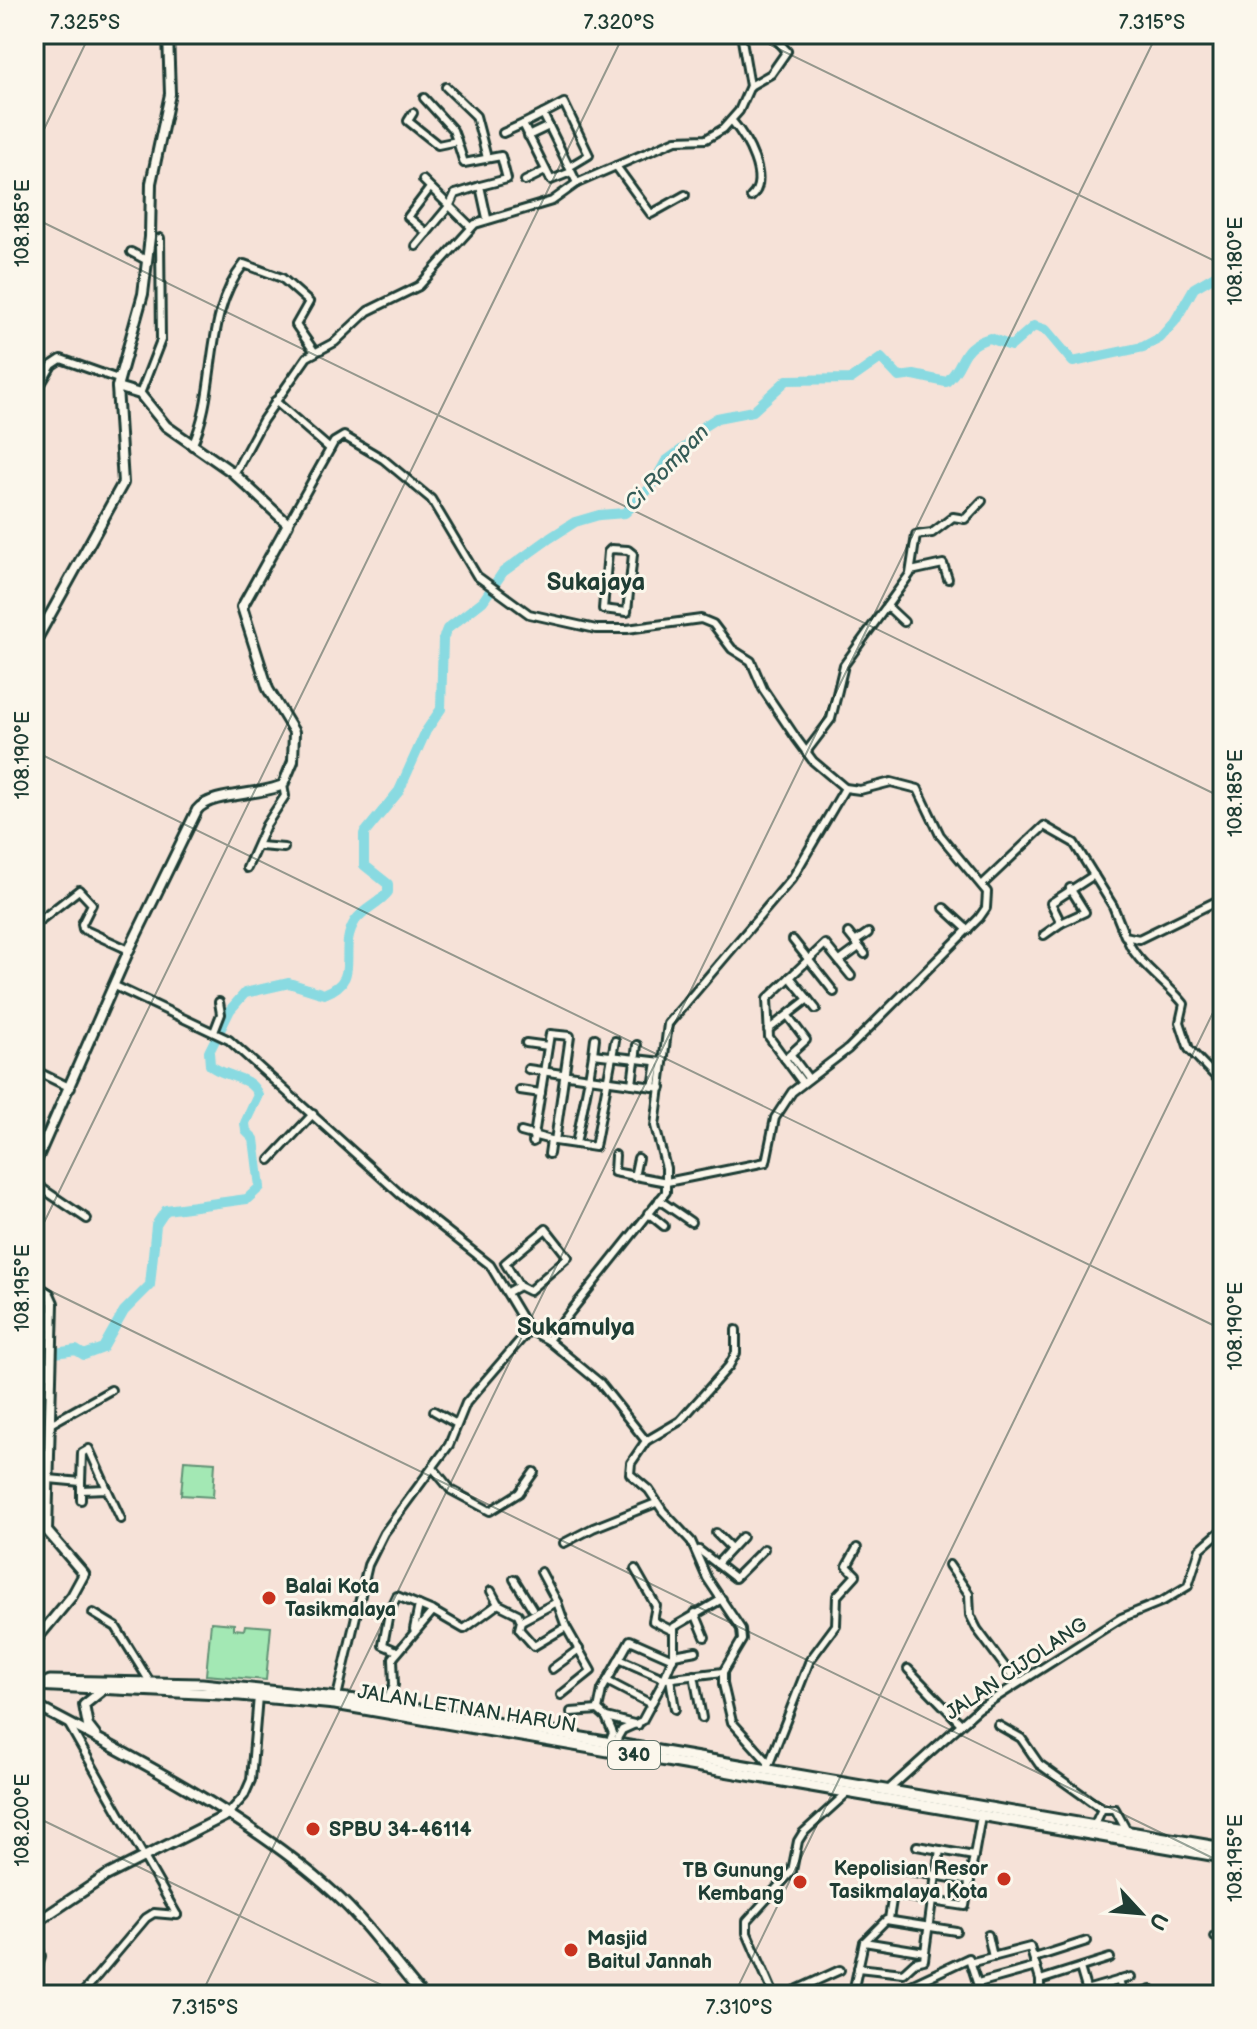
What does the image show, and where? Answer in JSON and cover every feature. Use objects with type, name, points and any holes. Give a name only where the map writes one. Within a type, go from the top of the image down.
[{"type":"main road","name":"JALAN LETNAN HARUN","points":[[38,1685],[50,1681],[150,1682],[336,1701],[769,1768],[847,1793],[1093,1827],[1223,1857]]},
{"type":"main road","name":"JALAN LETNAN HARUN","points":[[38,1685],[104,1689],[202,1688],[258,1696],[336,1701]]},
{"type":"main road","points":[[336,1701],[384,1704],[523,1731]]},
{"type":"main road","name":"JALAN LETNAN HARUN","points":[[523,1731],[818,1783],[887,1791],[981,1816],[1223,1848]]},
{"type":"street","points":[[34,644],[123,483],[117,383],[143,294],[150,237],[151,183],[169,105],[168,34]]},
{"type":"street","points":[[741,34],[750,86]]},
{"type":"street","points":[[234,474],[275,401],[314,351],[335,342],[368,311],[419,286],[471,227],[487,218],[552,201],[577,183],[676,140],[709,138],[732,121],[750,86],[771,74],[787,51],[771,34]]},
{"type":"street","points":[[446,87],[476,116],[487,158]]},
{"type":"street","points":[[416,246],[457,192],[508,178],[501,156],[464,163],[453,130],[424,98]]},
{"type":"street","points":[[503,133],[562,103],[567,105],[589,155],[551,180],[543,172],[523,124]]},
{"type":"street","points":[[413,113],[409,123],[440,146],[457,141]]},
{"type":"street","points":[[543,114],[577,183]]},
{"type":"street","points":[[732,121],[743,135],[760,179],[759,188],[751,197]]},
{"type":"street","points":[[528,136],[549,126]]},
{"type":"street","points":[[616,166],[651,214],[685,195]]},
{"type":"street","points":[[525,181],[543,172]]},
{"type":"street","points":[[423,180],[471,227]]},
{"type":"street","points":[[480,186],[487,218]]},
{"type":"street","points":[[427,233],[408,217],[430,188]]},
{"type":"street","points":[[140,394],[160,346],[160,238]]},
{"type":"street","points":[[131,252],[146,260]]},
{"type":"street","points":[[192,446],[206,403],[212,344],[219,317],[244,264],[282,278],[309,302],[296,325],[314,351]]},
{"type":"street","points":[[34,397],[52,365],[61,359],[140,394],[166,426],[234,474],[288,524]]},
{"type":"street","points":[[275,401],[330,449]]},
{"type":"street","points":[[247,868],[260,846],[266,825],[285,796],[283,785],[293,761],[295,735],[268,689],[242,607],[337,438],[347,437],[417,486],[431,499],[477,576],[538,618],[577,627],[614,629],[679,620],[711,622],[732,649],[751,661],[763,689],[806,752],[845,788],[860,790],[888,782],[916,788],[925,798],[940,835],[983,884],[987,892],[986,908],[968,930],[848,1049],[805,1080],[775,1118],[766,1162],[667,1182],[612,1171],[615,1155]]},
{"type":"street","points":[[806,752],[831,719],[844,665],[911,571],[917,534],[932,533],[953,517],[965,519],[982,501]]},
{"type":"street","points":[[628,550],[634,556],[629,609],[615,612],[603,609],[608,552],[628,550]]},
{"type":"street","points":[[911,571],[944,564],[948,579]]},
{"type":"street","points":[[887,606],[904,622]]},
{"type":"street","points":[[614,629],[615,612]]},
{"type":"street","points":[[34,1166],[71,1088],[129,950],[200,806],[213,799],[262,793],[283,785]]},
{"type":"street","points":[[548,1340],[666,1192],[667,1182],[655,1126],[660,1062],[670,1021],[793,877],[845,788]]},
{"type":"street","points":[[983,884],[1044,826],[1074,843],[1094,875],[1132,951],[1172,987],[1184,1004],[1180,1025],[1190,1051],[1215,1076],[1223,1072]]},
{"type":"street","points":[[260,846],[284,848]]},
{"type":"street","points":[[1061,923],[1050,905],[1070,888],[1094,875]]},
{"type":"street","points":[[1044,935],[1085,912],[1070,888]]},
{"type":"street","points":[[34,925],[79,890],[92,904],[83,929],[129,950]]},
{"type":"street","points":[[1127,937],[1139,939],[1223,898]]},
{"type":"street","points":[[944,908],[968,930]]},
{"type":"street","points":[[848,933],[865,954]]},
{"type":"street","points":[[840,961],[868,933]]},
{"type":"street","points":[[793,940],[834,992]]},
{"type":"street","points":[[805,1080],[768,1030],[767,999],[825,944],[851,976]]},
{"type":"street","points":[[790,977],[816,1009]]},
{"type":"street","points":[[115,986],[194,1026],[217,1034],[313,1114],[400,1194],[490,1265],[529,1330],[548,1340],[600,1383],[646,1441]]},
{"type":"street","points":[[768,1030],[808,999]]},
{"type":"street","points":[[217,1034],[221,1014],[219,1002]]},
{"type":"street","points":[[788,1016],[806,1040],[788,1057]]},
{"type":"street","points":[[534,1139],[552,1032],[572,1038],[549,1154]]},
{"type":"street","points":[[576,1144],[595,1038]]},
{"type":"street","points":[[521,1132],[534,1139],[596,1145],[615,1041]]},
{"type":"street","points":[[526,1043],[548,1046]]},
{"type":"street","points":[[632,1084],[637,1045]]},
{"type":"street","points":[[593,1054],[660,1062]]},
{"type":"street","points":[[528,1069],[657,1088]]},
{"type":"street","points":[[34,1070],[71,1088]]},
{"type":"street","points":[[520,1090],[541,1093]]},
{"type":"street","points":[[270,1160],[313,1114]]},
{"type":"street","points":[[634,1177],[638,1158]]},
{"type":"street","points":[[34,1183],[87,1219]]},
{"type":"street","points":[[659,1200],[691,1222]]},
{"type":"street","points":[[648,1213],[664,1226]]},
{"type":"street","points":[[546,1229],[568,1257],[529,1291],[519,1286],[505,1263],[546,1229]]},
{"type":"street","points":[[34,1284],[49,1294],[53,1303],[48,1534],[84,1574],[72,1596],[34,1642]]},
{"type":"street","points":[[508,1292],[519,1286]]},
{"type":"street","points":[[336,1701],[368,1565],[384,1533],[449,1445],[455,1423],[478,1387],[529,1330]]},
{"type":"street","points":[[736,1330],[736,1357],[680,1421],[646,1441],[629,1471],[696,1548],[735,1578],[764,1549]]},
{"type":"street","points":[[52,1423],[111,1390]]},
{"type":"street","points":[[434,1411],[455,1423]]},
{"type":"street","points":[[81,1500],[82,1452],[89,1449],[121,1519]]},
{"type":"street","points":[[81,1465],[97,1462]]},
{"type":"street","points":[[433,1468],[451,1490],[490,1511],[519,1493],[534,1472]]},
{"type":"street","points":[[49,1479],[81,1482]]},
{"type":"street","points":[[81,1490],[107,1489]]},
{"type":"street","points":[[564,1543],[656,1503]]},
{"type":"street","name":"JALAN CIJOLANG","points":[[887,1791],[960,1723],[1017,1683],[1134,1612],[1163,1601],[1188,1586],[1200,1549],[1223,1529]]},
{"type":"street","points":[[716,1533],[731,1548]]},
{"type":"street","points":[[717,1564],[742,1537]]},
{"type":"street","points":[[696,1548],[707,1578],[741,1629],[742,1637],[723,1672],[732,1722],[769,1768]]},
{"type":"street","points":[[769,1768],[810,1660],[836,1625],[836,1598],[856,1575],[847,1566],[857,1548]]},
{"type":"street","points":[[949,1565],[969,1594],[970,1615],[977,1629],[1017,1683]]},
{"type":"street","points":[[635,1569],[656,1606],[653,1621],[671,1630]]},
{"type":"street","points":[[541,1572],[591,1672],[561,1695]]},
{"type":"street","points":[[514,1579],[533,1611]]},
{"type":"street","points":[[491,1591],[498,1604],[519,1618]]},
{"type":"street","points":[[397,1651],[383,1645],[395,1596],[433,1611],[464,1629],[498,1604]]},
{"type":"street","points":[[671,1630],[722,1599]]},
{"type":"street","points":[[519,1618],[557,1602]]},
{"type":"street","points":[[414,1630],[419,1605]]},
{"type":"street","points":[[358,1606],[389,1613]]},
{"type":"street","points":[[384,1704],[393,1688],[392,1661],[397,1651],[433,1611]]},
{"type":"street","points":[[93,1613],[116,1627],[150,1682]]},
{"type":"street","points":[[695,1613],[705,1637]]},
{"type":"street","points":[[519,1618],[519,1629],[532,1646],[566,1627]]},
{"type":"street","points":[[611,1744],[624,1729],[638,1725],[666,1680],[673,1657],[671,1630]]},
{"type":"street","points":[[611,1744],[613,1733],[606,1717],[598,1710],[597,1701],[632,1640],[673,1657],[696,1651]]},
{"type":"street","points":[[552,1669],[579,1649]]},
{"type":"street","points":[[619,1659],[666,1680],[671,1687],[675,1709]]},
{"type":"street","points":[[908,1669],[960,1723]]},
{"type":"street","points":[[666,1680],[723,1672]]},
{"type":"street","points":[[694,1675],[702,1718]]},
{"type":"street","points":[[607,1681],[651,1704]]},
{"type":"street","points":[[96,1737],[88,1726],[84,1705],[104,1689]]},
{"type":"street","points":[[34,1924],[142,1856],[227,1815],[244,1796],[251,1780],[258,1696]]},
{"type":"street","points":[[34,1705],[96,1737],[227,1815],[333,1891],[361,1920],[422,1995]]},
{"type":"street","points":[[571,1712],[598,1710]]},
{"type":"street","points":[[606,1717],[638,1725]]},
{"type":"street","points":[[68,1723],[177,1915],[154,1913],[146,1918],[81,1995]]},
{"type":"street","points":[[998,1725],[1021,1738],[1039,1764],[1102,1809],[1115,1809],[1132,1836]]},
{"type":"street","points":[[774,1995],[750,1941],[747,1921],[792,1871],[798,1841],[803,1833],[847,1793]]},
{"type":"street","points":[[1093,1827],[1102,1809]]},
{"type":"street","points":[[853,1992],[864,1942],[889,1919],[893,1894],[964,1906],[981,1816]]},
{"type":"street","points":[[917,1846],[974,1856]]},
{"type":"street","points":[[858,1968],[903,1973],[915,1962],[924,1960],[940,1850]]},
{"type":"street","points":[[903,1870],[970,1881]]},
{"type":"street","points":[[889,1919],[956,1931]]},
{"type":"street","points":[[34,1931],[41,1956],[34,1982]]},
{"type":"street","points":[[1215,1937],[1223,1932]]},
{"type":"street","points":[[988,1935],[993,1957]]},
{"type":"street","points":[[1034,1958],[1087,1941]]},
{"type":"street","points":[[864,1942],[925,1952]]},
{"type":"street","points":[[973,1962],[1030,1947],[1040,1980],[1040,1991],[1026,1995]]},
{"type":"street","points":[[890,1995],[967,1958],[973,1962],[981,1995]]},
{"type":"street","points":[[1040,1980],[1110,1958]]},
{"type":"street","points":[[978,1983],[1036,1967]]},
{"type":"street","points":[[1080,1968],[1087,1993],[1131,1977]]},
{"type":"street","points":[[785,1995],[840,1970]]},
{"type":"street","points":[[1119,1980],[1123,1995]]},
{"type":"street","points":[[939,1995],[948,1990],[954,1995]]},
{"type":"street","points":[[1137,1995],[1151,1990]]},
{"type":"green space","points":[[184,1460],[215,1462],[213,1497],[181,1495]]},
{"type":"green space","points":[[211,1622],[234,1624],[234,1629],[244,1630],[245,1625],[271,1627],[266,1680],[206,1675]]},
{"type":"waterway","name":"Ci Rompan","points":[[34,1356],[76,1350],[84,1355],[103,1348],[124,1311],[150,1285],[156,1225],[166,1210],[247,1199],[260,1187],[254,1139],[246,1131],[245,1123],[258,1095],[249,1083],[210,1065],[209,1052],[230,1010],[245,993],[289,983],[324,994],[343,980],[350,932],[355,921],[388,892],[388,884],[364,865],[364,834],[399,791],[426,731],[441,709],[443,639],[447,629],[483,601],[503,572],[575,522],[599,515],[625,513],[652,486],[666,461],[688,445],[698,430],[717,418],[753,411],[787,380],[851,379],[881,358],[899,377],[914,375],[946,382],[972,346],[990,338],[1011,346],[1034,326],[1046,330],[1073,362],[1143,347],[1160,338],[1175,321],[1194,288],[1223,271]]},
{"type":"place","name":"Balai Kota Tasikmalaya","points":[[269,1598]]},
{"type":"place","name":"SPBU 34-46114","points":[[313,1829]]},
{"type":"place","name":"Kepolisian Resor Tasikmalaya Kota","points":[[1004,1879]]},
{"type":"place","name":"TB Gunung Kembang","points":[[800,1882]]},
{"type":"place","name":"Masjid Baitul Jannah","points":[[571,1950]]},
{"type":"district","name":"Sukajaya","points":[[596,582]]},
{"type":"district","name":"Sukamulya","points":[[576,1327]]}]
